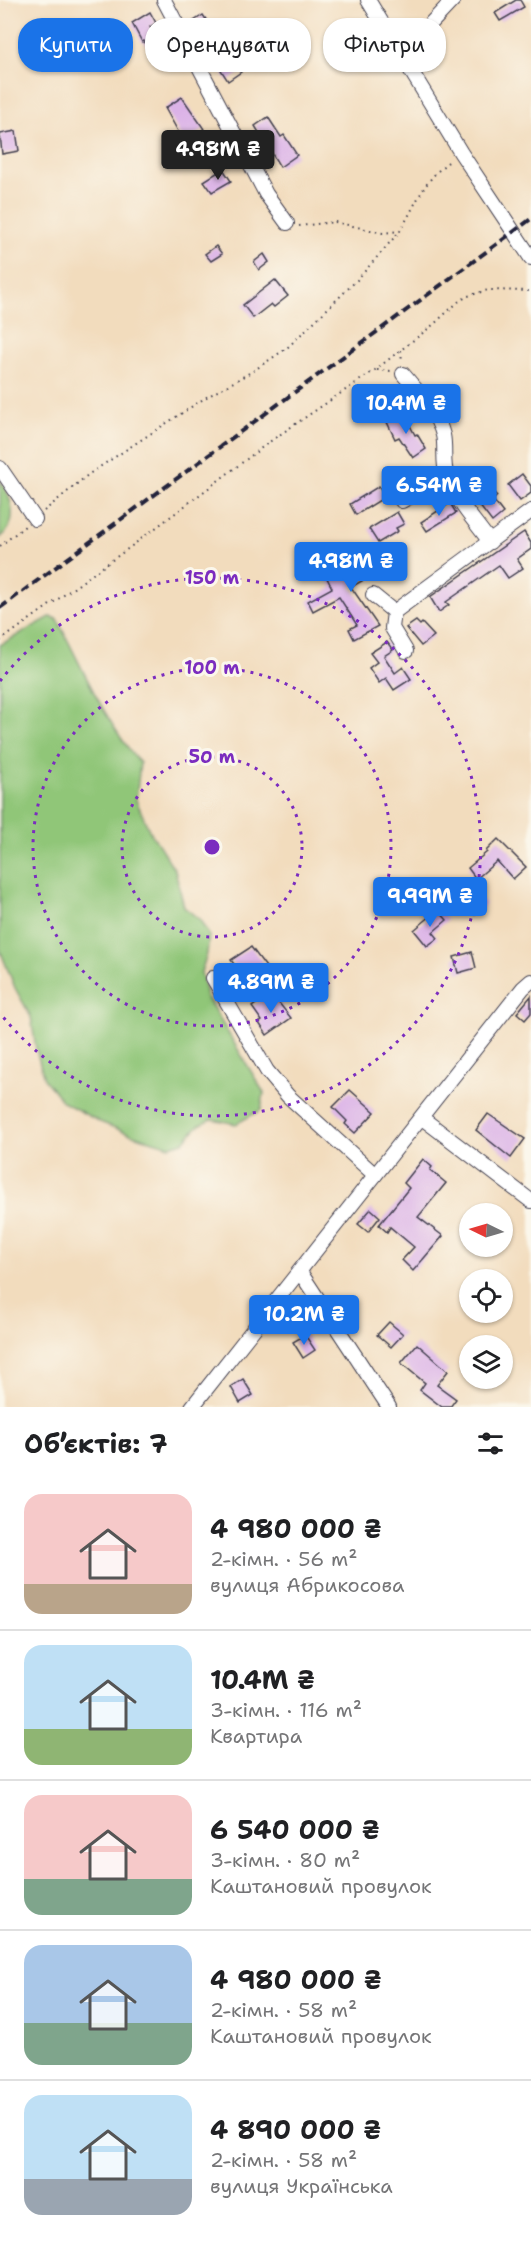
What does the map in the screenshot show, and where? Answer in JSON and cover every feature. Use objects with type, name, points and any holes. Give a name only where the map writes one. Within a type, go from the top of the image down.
[{"type":"street","points":[[164,0],[266,194],[287,223]]},
{"type":"street","points":[[368,0],[379,18]]},
{"type":"street","points":[[436,18],[453,0]]},
{"type":"street","points":[[411,72],[461,153],[531,258]]},
{"type":"street","points":[[403,374],[432,412],[443,436],[447,476],[456,494],[490,542]]},
{"type":"street","points":[[0,468],[35,519]]},
{"type":"street","points":[[402,501],[447,476]]},
{"type":"street","points":[[406,651],[392,628],[394,612],[531,512]]},
{"type":"street","points":[[373,594],[394,612]]},
{"type":"street","points":[[213,978],[267,1071],[288,1096],[375,1175]]},
{"type":"street","points":[[192,1407],[523,988],[531,981]]},
{"type":"street","points":[[422,1118],[531,1201]]},
{"type":"street","points":[[300,1272],[389,1407]]},
{"type":"path","points":[[0,546],[99,468],[205,398],[253,371],[287,348],[357,280],[400,231],[421,190],[440,168],[461,153]]},
{"type":"path","points":[[287,223],[302,226],[335,222],[383,233],[400,231]]},
{"type":"path","points":[[0,641],[114,559],[272,440],[375,370],[433,325],[458,302],[468,296],[488,290],[531,291]]},
{"type":"green space","points":[[0,480],[11,502],[12,518],[6,532],[0,538]]},
{"type":"green space","points":[[50,617],[57,619],[115,729],[140,763],[136,800],[149,830],[175,870],[184,907],[200,920],[209,935],[207,954],[201,972],[206,996],[264,1093],[261,1110],[236,1124],[212,1119],[199,1125],[183,1142],[170,1146],[100,1122],[63,1102],[44,1079],[31,1017],[15,988],[0,950],[0,645]]},
{"type":"building","points":[[516,0],[520,0],[524,7],[500,21],[495,13]]},
{"type":"building","points":[[150,12],[153,18],[145,18],[145,43],[142,42],[133,22]]},
{"type":"building","points":[[222,72],[241,72],[228,81]]},
{"type":"building","points":[[182,97],[204,129],[184,142],[165,108]]},
{"type":"building","points":[[268,117],[297,155],[280,167],[255,126]]},
{"type":"building","points":[[16,131],[19,151],[2,154],[0,134]]},
{"type":"building","points":[[223,169],[231,181],[212,192],[204,181]]},
{"type":"building","points":[[216,246],[222,254],[211,261],[205,254]]},
{"type":"building","points":[[264,254],[269,262],[259,270],[254,262]]},
{"type":"building","points":[[275,280],[288,296],[274,307],[271,304],[253,318],[243,305]]},
{"type":"building","points":[[404,414],[415,435],[417,434],[426,449],[413,458],[399,437],[395,439],[387,422]]},
{"type":"building","points":[[481,474],[487,486],[497,496],[493,500],[503,513],[492,522],[463,484]]},
{"type":"building","points":[[522,474],[531,486],[531,493],[520,501],[508,485]]},
{"type":"building","points":[[379,486],[385,497],[356,515],[350,504]]},
{"type":"building","points":[[450,503],[456,513],[427,531],[421,522]]},
{"type":"building","points":[[397,512],[404,524],[396,528],[398,531],[378,543],[369,529]]},
{"type":"building","points":[[524,532],[531,543],[531,549],[517,559],[523,568],[508,578],[499,565],[446,602],[449,605],[439,612],[430,597]]},
{"type":"building","points":[[363,546],[378,572],[351,587],[378,626],[354,639],[349,629],[357,625],[339,597],[313,611],[308,601],[332,588],[327,578],[359,561],[354,550]]},
{"type":"building","points":[[416,621],[420,625],[422,623],[434,636],[421,646],[406,628]]},
{"type":"building","points":[[387,642],[393,650],[384,656],[395,673],[403,667],[411,679],[394,690],[386,678],[379,683],[369,668],[377,662],[370,653]]},
{"type":"building","points":[[498,839],[526,867],[513,879],[497,861],[476,879],[468,868]]},
{"type":"building","points":[[471,888],[486,904],[475,915],[460,899]]},
{"type":"building","points":[[438,910],[447,920],[433,932],[438,938],[427,946],[414,930]]},
{"type":"building","points":[[251,947],[269,971],[246,987],[238,976],[241,974],[231,960]]},
{"type":"building","points":[[472,952],[476,968],[458,973],[454,957]]},
{"type":"building","points":[[271,993],[291,1018],[267,1035],[259,1023],[262,1021],[252,1007]]},
{"type":"building","points":[[531,996],[531,1013],[525,1020],[517,1013]]},
{"type":"building","points":[[350,1090],[375,1112],[355,1133],[345,1124],[347,1121],[333,1107]]},
{"type":"building","points":[[488,1114],[525,1139],[511,1158],[476,1130]]},
{"type":"building","points":[[423,1159],[432,1167],[430,1170],[446,1183],[418,1217],[443,1236],[413,1271],[402,1260],[414,1247],[390,1227],[387,1232],[379,1225],[409,1188],[404,1183]]},
{"type":"building","points":[[371,1209],[380,1217],[368,1232],[358,1224]]},
{"type":"building","points":[[389,1322],[403,1334],[391,1347],[377,1335]]},
{"type":"building","points":[[305,1335],[315,1350],[303,1358],[293,1342]]},
{"type":"building","points":[[417,1344],[448,1371],[437,1385],[456,1399],[450,1407],[442,1407],[420,1390],[425,1383],[401,1363]]},
{"type":"building","points":[[243,1379],[253,1395],[240,1403],[231,1387]]},
{"type":"railway","points":[[0,608],[531,219]]}]
